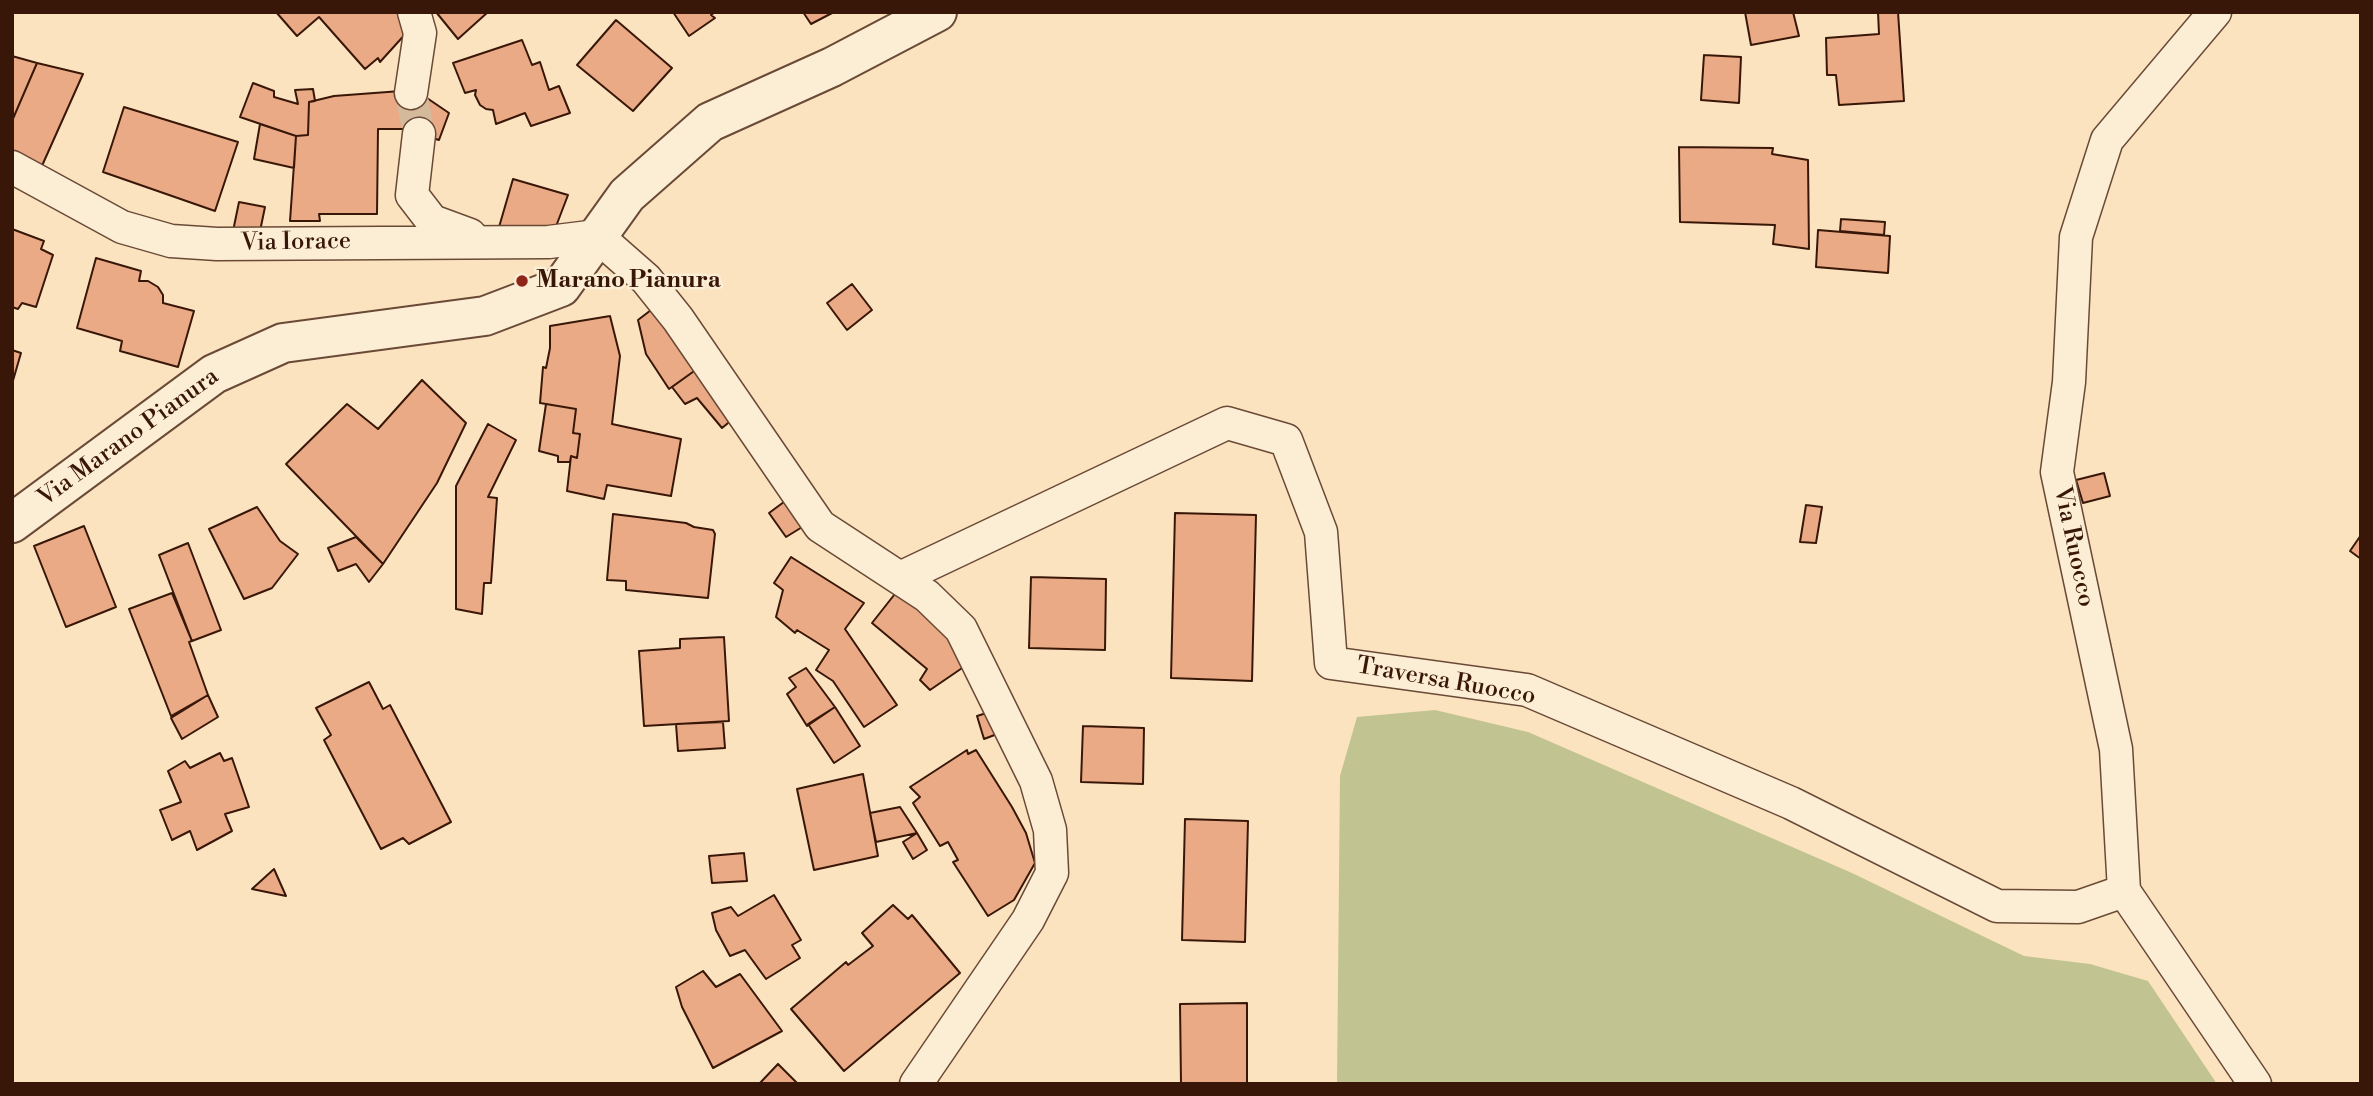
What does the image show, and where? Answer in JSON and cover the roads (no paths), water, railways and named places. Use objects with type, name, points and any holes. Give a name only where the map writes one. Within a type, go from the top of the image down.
[{"type":"street","points":[[411,93],[420,33],[414,12]]},
{"type":"street","name":"Via Marano Pianura","points":[[12,523],[215,374],[283,342],[485,316],[561,286],[626,195],[710,122],[832,66],[937,12]]},
{"type":"street","name":"Via Ruocco","points":[[2124,891],[2116,749],[2057,472],[2069,382],[2076,237],[2107,140],[2215,12]]},
{"type":"street","points":[[419,134],[412,195],[432,222],[488,242]]},
{"type":"street","name":"Via Iorace","points":[[12,167],[122,227],[172,241],[217,244],[549,242],[597,236]]},
{"type":"street","points":[[597,236],[646,279],[678,319],[820,526],[927,596],[961,629],[1036,782],[1050,830],[1052,873],[1028,920],[916,1084]]},
{"type":"street","name":"Traversa Ruocco","points":[[900,578],[1227,423],[1286,440],[1321,532],[1331,663],[1527,691],[1791,803],[1997,906],[2078,908],[2124,891]]},
{"type":"street","points":[[2124,891],[2255,1084]]},
{"type":"tunnel","points":[[411,93],[419,134]]},
{"type":"place","name":"Marano Pianura","points":[[522,281]]}]
